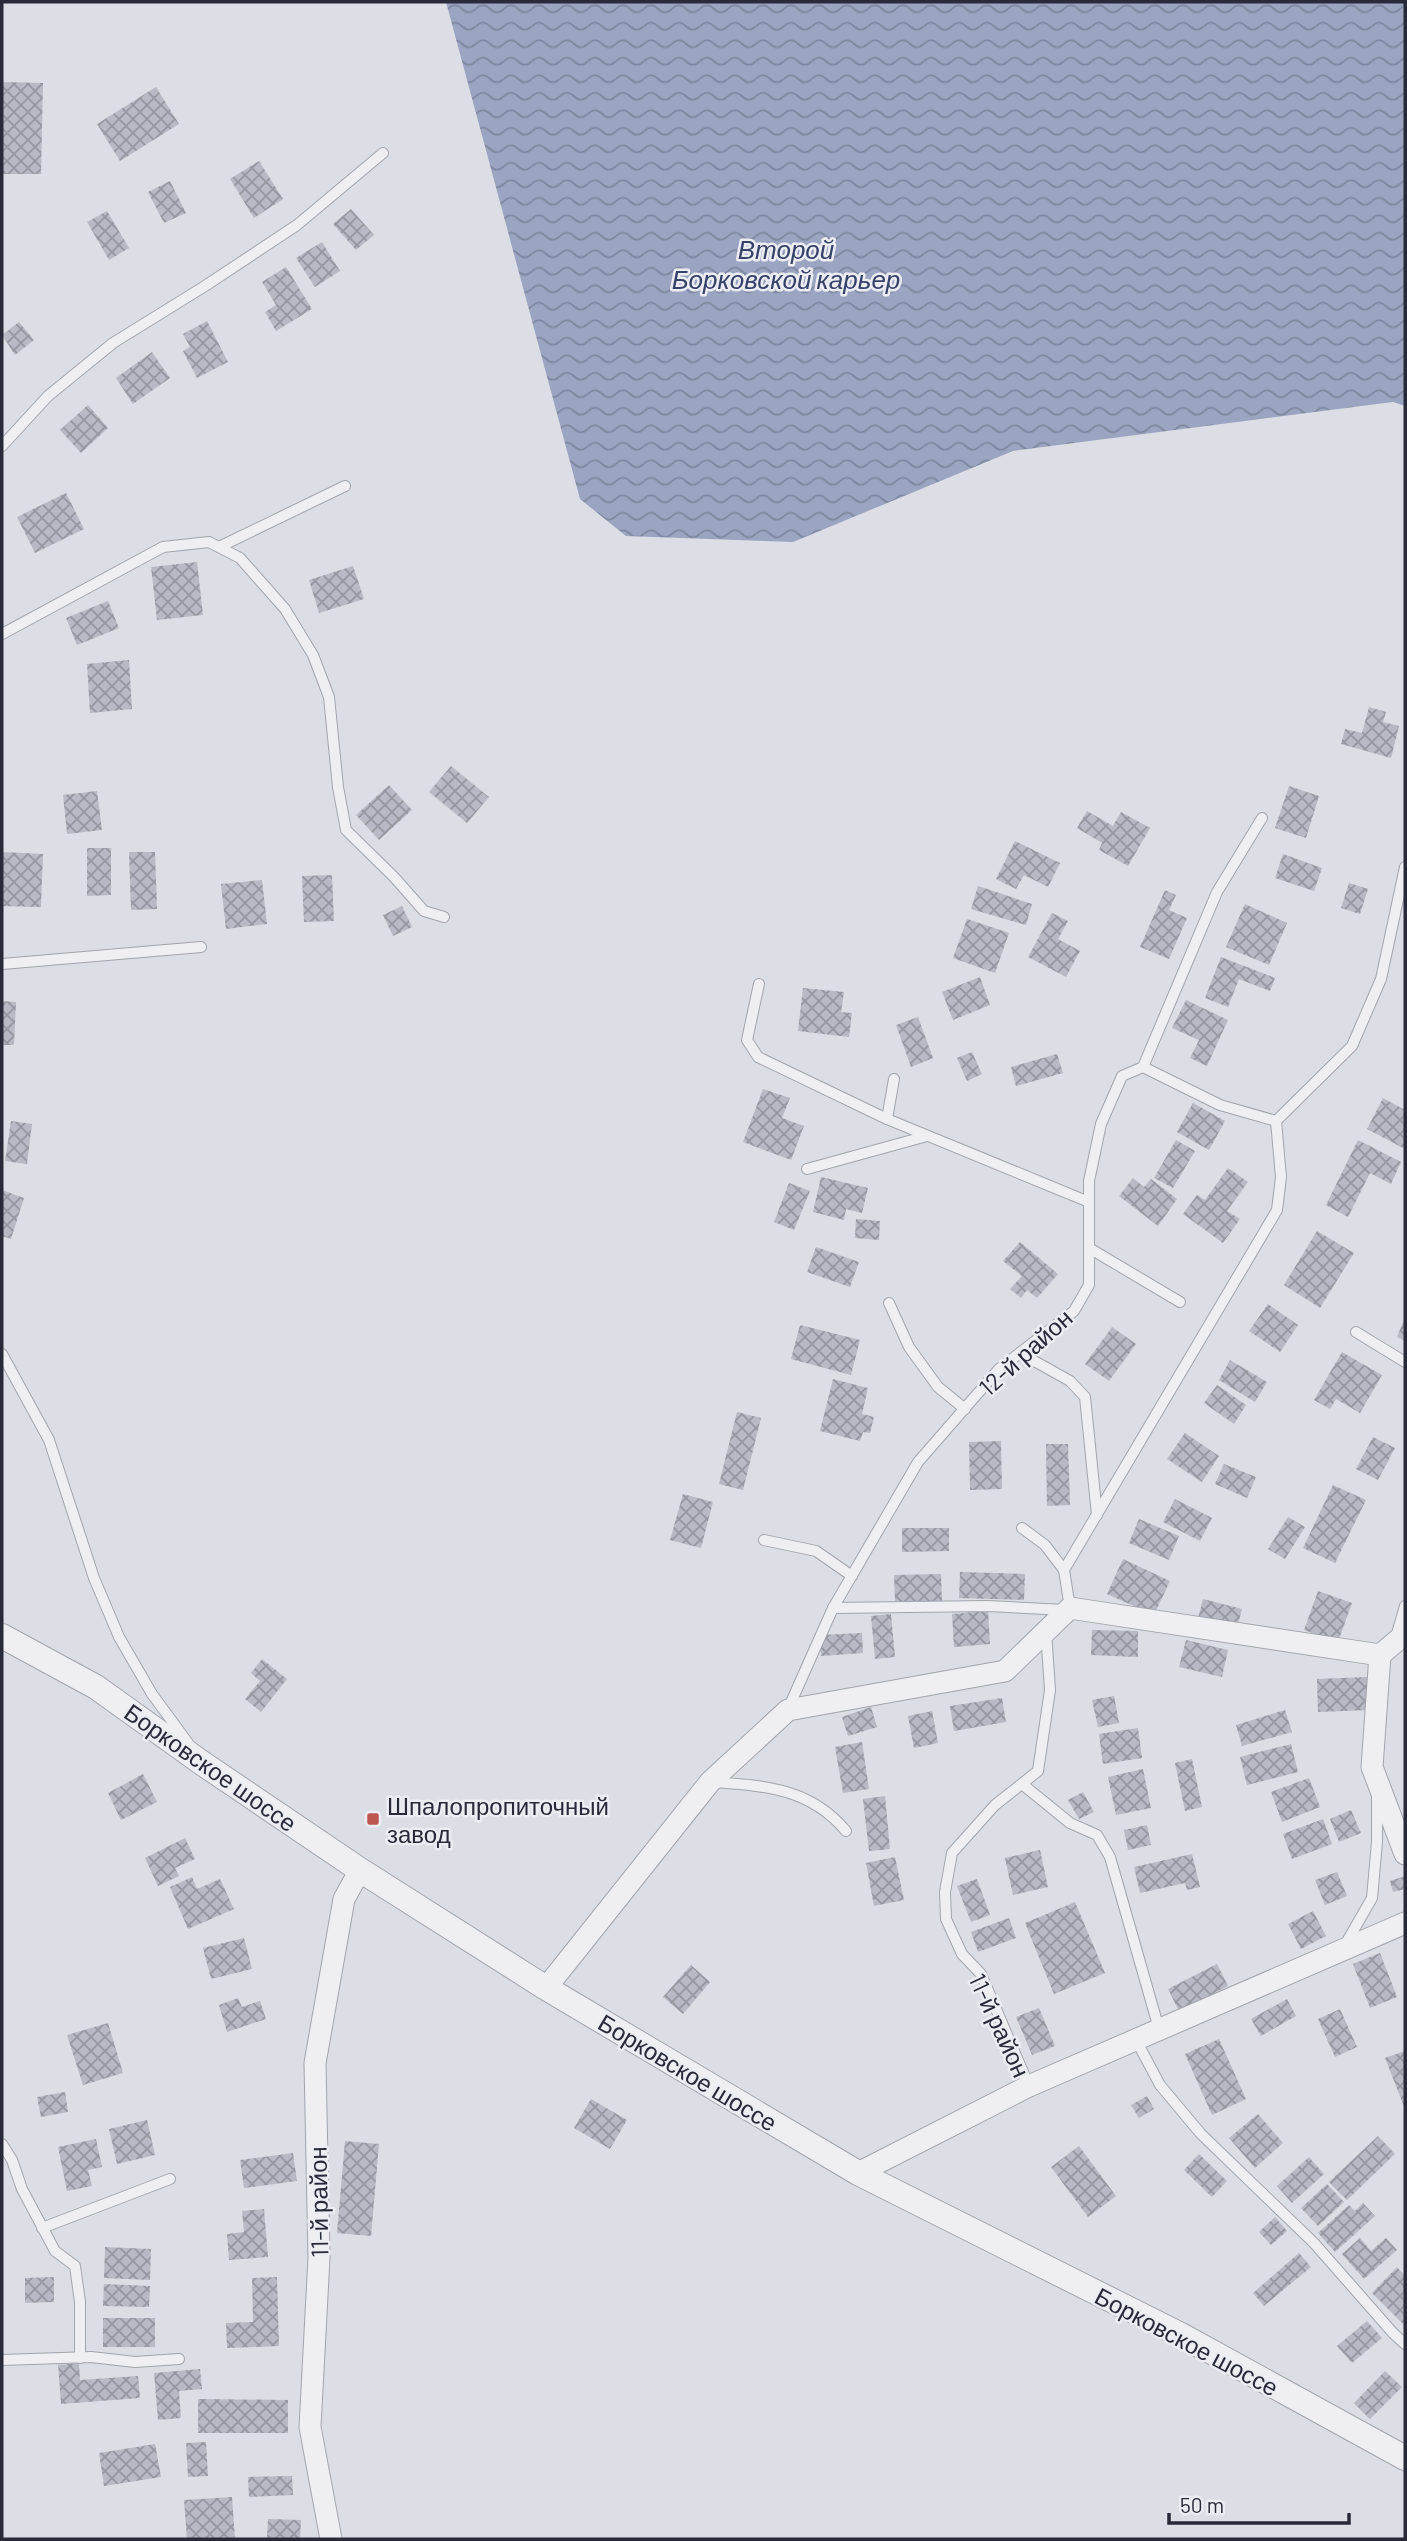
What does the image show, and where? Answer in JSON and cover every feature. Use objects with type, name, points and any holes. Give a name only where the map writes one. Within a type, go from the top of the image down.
[{"type":"street","points":[[546,1988],[710,1782],[788,1710],[1004,1671],[1069,1609],[1393,1644],[1372,1767],[1405,1854]]},
{"type":"street","name":"Борковское шоссе","points":[[2,1636],[96,1687],[360,1870],[546,1988],[858,2173],[1181,2336],[1405,2458]]},
{"type":"street","name":"11-й район","points":[[331,2539],[310,2427],[319,2258],[316,2063],[344,1899],[360,1870]]},
{"type":"street","name":"11-й район","points":[[858,2173],[1029,2086],[1405,1923]]},
{"type":"lane","points":[[2,446],[48,396],[113,343],[297,225],[383,153]]},
{"type":"lane","points":[[219,547],[345,486]]},
{"type":"lane","points":[[2,634],[163,547],[209,542],[240,558],[285,609],[313,655],[329,697],[338,787],[346,830],[424,911],[444,917]]},
{"type":"lane","points":[[1262,818],[1217,892],[1143,1067],[1220,1105],[1276,1121]]},
{"type":"lane","points":[[1276,1121],[1352,1046],[1381,979],[1405,867]]},
{"type":"lane","points":[[2,964],[201,947]]},
{"type":"lane","points":[[759,984],[747,1040],[758,1057],[887,1119],[1089,1202]]},
{"type":"lane","name":"12-й район","points":[[788,1710],[833,1608],[918,1462],[999,1369],[1074,1311],[1089,1285],[1089,1181],[1101,1124],[1122,1076],[1143,1067]]},
{"type":"lane","points":[[887,1119],[894,1079]]},
{"type":"lane","points":[[1064,1570],[1277,1210],[1281,1177],[1276,1121]]},
{"type":"lane","points":[[807,1169],[927,1136]]},
{"type":"lane","points":[[1089,1248],[1180,1302]]},
{"type":"lane","points":[[889,1303],[909,1348],[938,1387],[965,1409]]},
{"type":"lane","points":[[1356,1332],[1405,1362]]},
{"type":"lane","points":[[1020,1353],[1070,1381],[1085,1397],[1097,1515]]},
{"type":"lane","points":[[2,1354],[49,1440],[94,1578],[119,1637],[152,1694],[202,1763]]},
{"type":"lane","points":[[833,1608],[988,1606],[1069,1609],[1064,1570],[1045,1545],[1022,1528]]},
{"type":"lane","points":[[764,1540],[816,1551],[852,1576]]},
{"type":"lane","points":[[1393,1644],[1405,1606]]},
{"type":"lane","name":"11-й район","points":[[1029,2086],[981,1974],[962,1954],[946,1919],[945,1892],[951,1853],[995,1805],[1038,1771],[1050,1690],[1046,1631]]},
{"type":"lane","points":[[1342,1951],[1372,1898],[1377,1842],[1377,1780]]},
{"type":"lane","points":[[710,1782],[755,1785],[804,1797],[831,1813],[846,1831]]},
{"type":"lane","points":[[1022,1784],[1070,1823],[1097,1835],[1110,1857],[1159,2029]]},
{"type":"lane","points":[[1136,2040],[1160,2085],[1201,2134],[1314,2243],[1405,2344]]},
{"type":"lane","points":[[2,2144],[55,2251],[75,2266],[80,2302],[80,2358]]},
{"type":"lane","points":[[42,2228],[170,2179]]},
{"type":"lane","points":[[2,2360],[80,2358],[135,2362],[179,2359]]},
{"type":"water","name":"Второй Борковской карьер","points":[[446,2],[1405,2],[1405,406],[1393,402],[1013,451],[793,542],[626,536],[580,499]]},
{"type":"building","points":[[2,82],[43,83],[41,174],[2,174]]},
{"type":"building","points":[[156,87],[179,124],[120,161],[97,124]]},
{"type":"building","points":[[259,161],[283,199],[254,218],[230,179]]},
{"type":"building","points":[[170,181],[186,213],[164,223],[148,192]]},
{"type":"building","points":[[351,209],[374,235],[356,250],[333,224]]},
{"type":"building","points":[[107,211],[129,248],[109,260],[87,222]]},
{"type":"building","points":[[322,242],[340,271],[315,287],[296,258]]},
{"type":"building","points":[[286,267],[312,309],[276,331],[265,312],[276,305],[262,282]]},
{"type":"building","points":[[207,321],[228,362],[197,378],[183,351],[190,347],[183,334]]},
{"type":"building","points":[[19,322],[34,340],[15,355],[2,335]]},
{"type":"building","points":[[152,352],[170,378],[133,404],[116,378]]},
{"type":"building","points":[[88,405],[108,428],[81,453],[60,430]]},
{"type":"building","points":[[66,493],[84,529],[35,553],[17,517]]},
{"type":"building","points":[[197,562],[203,615],[157,620],[151,567]]},
{"type":"building","points":[[353,566],[364,599],[319,613],[309,580]]},
{"type":"building","points":[[108,601],[119,628],[77,645],[66,618]]},
{"type":"building","points":[[129,660],[132,709],[90,713],[87,664]]},
{"type":"building","points":[[1369,707],[1386,712],[1383,722],[1399,726],[1391,758],[1341,744],[1345,729],[1362,733]]},
{"type":"building","points":[[451,766],[489,797],[467,823],[429,792]]},
{"type":"building","points":[[389,785],[412,810],[379,840],[356,815]]},
{"type":"building","points":[[1289,786],[1319,796],[1306,838],[1275,828]]},
{"type":"building","points":[[97,791],[102,830],[67,834],[63,795]]},
{"type":"building","points":[[1087,811],[1113,826],[1121,812],[1150,828],[1128,866],[1099,850],[1102,843],[1077,828]]},
{"type":"building","points":[[1015,841],[1060,863],[1048,887],[1024,875],[1016,889],[996,879]]},
{"type":"building","points":[[87,848],[111,848],[111,895],[87,896]]},
{"type":"building","points":[[2,852],[43,854],[41,907],[2,906]]},
{"type":"building","points":[[129,852],[155,852],[157,909],[131,910]]},
{"type":"building","points":[[1283,854],[1322,868],[1314,891],[1275,878]]},
{"type":"building","points":[[332,875],[334,921],[304,922],[302,876]]},
{"type":"building","points":[[262,880],[267,924],[226,929],[221,884]]},
{"type":"building","points":[[1349,883],[1368,889],[1360,914],[1341,908]]},
{"type":"building","points":[[978,886],[1032,904],[1026,925],[971,909]]},
{"type":"building","points":[[1165,890],[1176,895],[1169,910],[1187,918],[1169,959],[1140,947]]},
{"type":"building","points":[[1245,904],[1287,923],[1269,965],[1226,947]]},
{"type":"building","points":[[402,906],[412,927],[393,936],[383,915]]},
{"type":"building","points":[[1052,913],[1068,921],[1058,939],[1080,951],[1066,977],[1028,957]]},
{"type":"building","points":[[967,919],[1009,933],[995,973],[953,958]]},
{"type":"building","points":[[1221,957],[1275,978],[1270,991],[1239,979],[1228,1007],[1205,998]]},
{"type":"building","points":[[980,977],[990,1005],[953,1020],[942,992]]},
{"type":"building","points":[[803,988],[844,992],[841,1012],[852,1013],[849,1037],[798,1031]]},
{"type":"building","points":[[1186,1000],[1228,1020],[1207,1066],[1190,1058],[1199,1040],[1172,1028]]},
{"type":"building","points":[[2,1001],[16,1002],[14,1045],[2,1045]]},
{"type":"building","points":[[918,1017],[933,1058],[911,1067],[896,1025]]},
{"type":"building","points":[[972,1052],[982,1074],[967,1081],[957,1058]]},
{"type":"building","points":[[1057,1054],[1063,1073],[1016,1086],[1011,1067]]},
{"type":"building","points":[[763,1089],[790,1098],[782,1118],[804,1126],[791,1160],[743,1142]]},
{"type":"building","points":[[1383,1098],[1405,1110],[1405,1149],[1367,1129]]},
{"type":"building","points":[[1193,1103],[1225,1121],[1209,1150],[1177,1132]]},
{"type":"building","points":[[11,1121],[32,1124],[27,1164],[5,1161]]},
{"type":"building","points":[[1176,1140],[1195,1151],[1173,1188],[1154,1178]]},
{"type":"building","points":[[1358,1140],[1401,1162],[1391,1184],[1370,1173],[1348,1217],[1326,1205]]},
{"type":"building","points":[[1228,1168],[1248,1182],[1227,1211],[1240,1219],[1223,1243],[1183,1214],[1197,1195],[1205,1200]]},
{"type":"building","points":[[821,1177],[868,1188],[862,1213],[846,1209],[844,1220],[813,1212]]},
{"type":"building","points":[[1133,1178],[1144,1187],[1151,1179],[1177,1199],[1158,1226],[1119,1196]]},
{"type":"building","points":[[789,1183],[810,1191],[794,1230],[774,1222]]},
{"type":"building","points":[[2,1190],[24,1198],[11,1239],[2,1236]]},
{"type":"building","points":[[856,1219],[880,1221],[879,1240],[855,1238]]},
{"type":"building","points":[[1317,1231],[1354,1253],[1320,1308],[1284,1285]]},
{"type":"building","points":[[1020,1242],[1058,1274],[1037,1298],[1027,1290],[1021,1298],[1010,1289],[1022,1276],[1003,1261]]},
{"type":"building","points":[[816,1247],[859,1262],[850,1287],[807,1272]]},
{"type":"building","points":[[1268,1304],[1298,1325],[1280,1352],[1249,1331]]},
{"type":"building","points":[[1405,1317],[1405,1341],[1397,1337]]},
{"type":"building","points":[[800,1325],[860,1340],[851,1375],[791,1359]]},
{"type":"building","points":[[1112,1327],[1136,1344],[1109,1381],[1085,1364]]},
{"type":"building","points":[[1342,1352],[1382,1375],[1360,1413],[1336,1399],[1330,1409],[1314,1400]]},
{"type":"building","points":[[1230,1360],[1267,1382],[1255,1402],[1219,1380]]},
{"type":"building","points":[[833,1379],[868,1388],[862,1414],[874,1417],[870,1433],[863,1432],[860,1441],[820,1431]]},
{"type":"building","points":[[1217,1385],[1246,1405],[1234,1424],[1204,1403]]},
{"type":"building","points":[[737,1412],[761,1418],[743,1490],[719,1484]]},
{"type":"building","points":[[1185,1433],[1219,1456],[1202,1482],[1167,1459]]},
{"type":"building","points":[[1373,1437],[1395,1448],[1378,1480],[1356,1469]]},
{"type":"building","points":[[1001,1441],[1002,1489],[970,1490],[969,1442]]},
{"type":"building","points":[[1046,1444],[1068,1444],[1070,1505],[1047,1506]]},
{"type":"building","points":[[1224,1464],[1256,1477],[1247,1498],[1215,1484]]},
{"type":"building","points":[[1333,1485],[1366,1500],[1335,1563],[1303,1548]]},
{"type":"building","points":[[683,1494],[713,1502],[701,1548],[670,1540]]},
{"type":"building","points":[[1175,1499],[1212,1518],[1200,1541],[1163,1522]]},
{"type":"building","points":[[1288,1517],[1305,1527],[1285,1559],[1268,1549]]},
{"type":"building","points":[[1139,1519],[1179,1536],[1169,1560],[1129,1543]]},
{"type":"building","points":[[902,1528],[949,1528],[949,1551],[902,1552]]},
{"type":"building","points":[[1123,1559],[1170,1581],[1154,1615],[1107,1594]]},
{"type":"building","points":[[960,1572],[1025,1574],[1024,1600],[959,1598]]},
{"type":"building","points":[[941,1574],[942,1601],[895,1601],[894,1575]]},
{"type":"building","points":[[1318,1591],[1352,1603],[1338,1642],[1304,1630]]},
{"type":"building","points":[[1203,1599],[1242,1609],[1237,1628],[1198,1618]]},
{"type":"building","points":[[988,1611],[990,1644],[954,1647],[952,1614]]},
{"type":"building","points":[[891,1614],[895,1657],[875,1659],[871,1616]]},
{"type":"building","points":[[1092,1630],[1138,1631],[1138,1657],[1091,1655]]},
{"type":"building","points":[[862,1633],[863,1653],[821,1656],[820,1635]]},
{"type":"building","points":[[1186,1640],[1228,1650],[1222,1677],[1179,1667]]},
{"type":"building","points":[[262,1659],[287,1679],[261,1712],[245,1699],[260,1681],[251,1673]]},
{"type":"building","points":[[1367,1677],[1369,1710],[1318,1712],[1317,1679]]},
{"type":"building","points":[[1114,1696],[1119,1723],[1098,1727],[1092,1700]]},
{"type":"building","points":[[1002,1698],[1006,1722],[954,1731],[950,1706]]},
{"type":"building","points":[[871,1707],[877,1727],[848,1736],[842,1717]]},
{"type":"building","points":[[1285,1710],[1292,1732],[1242,1746],[1236,1725]]},
{"type":"building","points":[[932,1711],[938,1743],[914,1748],[908,1716]]},
{"type":"building","points":[[1138,1728],[1142,1758],[1103,1764],[1099,1734]]},
{"type":"building","points":[[862,1742],[869,1789],[843,1793],[835,1747]]},
{"type":"building","points":[[1291,1744],[1298,1772],[1247,1785],[1240,1757]]},
{"type":"building","points":[[1192,1759],[1202,1807],[1185,1811],[1175,1763]]},
{"type":"building","points":[[1143,1769],[1151,1808],[1116,1815],[1108,1777]]},
{"type":"building","points":[[143,1774],[157,1802],[121,1820],[108,1793]]},
{"type":"building","points":[[1309,1778],[1320,1807],[1282,1822],[1271,1792]]},
{"type":"building","points":[[1083,1792],[1094,1812],[1079,1819],[1068,1800]]},
{"type":"building","points":[[885,1796],[890,1849],[869,1851],[863,1799]]},
{"type":"building","points":[[1351,1810],[1361,1833],[1339,1842],[1330,1819]]},
{"type":"building","points":[[1323,1819],[1332,1844],[1292,1859],[1283,1834]]},
{"type":"building","points":[[1147,1825],[1151,1845],[1128,1850],[1124,1830]]},
{"type":"building","points":[[185,1838],[195,1859],[175,1868],[179,1876],[158,1886],[145,1858]]},
{"type":"building","points":[[1040,1850],[1048,1887],[1013,1895],[1005,1858]]},
{"type":"building","points":[[1192,1854],[1200,1887],[1187,1890],[1185,1883],[1140,1893],[1134,1867]]},
{"type":"building","points":[[895,1857],[904,1900],[874,1906],[866,1863]]},
{"type":"building","points":[[1337,1872],[1347,1896],[1325,1905],[1315,1880]]},
{"type":"building","points":[[1405,1876],[1405,1889],[1393,1892],[1390,1881]]},
{"type":"building","points":[[192,1877],[197,1889],[220,1879],[234,1909],[188,1929],[170,1887]]},
{"type":"building","points":[[977,1879],[990,1915],[971,1922],[957,1886]]},
{"type":"building","points":[[1075,1902],[1105,1973],[1054,1994],[1025,1923]]},
{"type":"building","points":[[1313,1911],[1326,1936],[1301,1949],[1288,1924]]},
{"type":"building","points":[[1009,1918],[1016,1938],[978,1952],[971,1932]]},
{"type":"building","points":[[244,1938],[252,1969],[211,1979],[203,1948]]},
{"type":"building","points":[[1380,1953],[1397,1997],[1370,2008],[1353,1964]]},
{"type":"building","points":[[1217,1964],[1228,1986],[1179,2011],[1168,1989]]},
{"type":"building","points":[[691,1965],[710,1982],[683,2014],[663,1997]]},
{"type":"building","points":[[238,1998],[242,2007],[260,2001],[266,2019],[227,2032],[219,2005]]},
{"type":"building","points":[[1287,1999],[1296,2016],[1261,2036],[1251,2019]]},
{"type":"building","points":[[1039,2008],[1055,2046],[1032,2055],[1016,2017]]},
{"type":"building","points":[[1340,2009],[1357,2047],[1335,2057],[1318,2019]]},
{"type":"building","points":[[108,2023],[123,2073],[83,2085],[67,2035]]},
{"type":"building","points":[[1219,2039],[1246,2099],[1212,2115],[1185,2054]]},
{"type":"building","points":[[1405,2051],[1405,2109],[1385,2058]]},
{"type":"building","points":[[65,2092],[68,2112],[41,2117],[37,2097]]},
{"type":"building","points":[[1147,2096],[1154,2109],[1139,2118],[1131,2105]]},
{"type":"building","points":[[591,2099],[627,2120],[610,2149],[574,2128]]},
{"type":"building","points":[[1258,2114],[1283,2143],[1255,2168],[1229,2138]]},
{"type":"building","points":[[147,2120],[155,2155],[117,2164],[109,2129]]},
{"type":"building","points":[[1378,2136],[1395,2154],[1347,2200],[1329,2182]]},
{"type":"building","points":[[96,2139],[102,2167],[88,2170],[92,2186],[67,2191],[58,2147]]},
{"type":"building","points":[[345,2141],[379,2144],[371,2236],[337,2233]]},
{"type":"building","points":[[1079,2146],[1116,2196],[1088,2217],[1051,2167]]},
{"type":"building","points":[[293,2153],[297,2181],[244,2188],[240,2160]]},
{"type":"building","points":[[1199,2154],[1227,2181],[1212,2197],[1184,2170]]},
{"type":"building","points":[[1309,2157],[1324,2174],[1292,2203],[1277,2186]]},
{"type":"building","points":[[1327,2184],[1344,2202],[1318,2226],[1301,2208]]},
{"type":"building","points":[[1363,2203],[1375,2216],[1335,2252],[1318,2233],[1349,2205],[1355,2211]]},
{"type":"building","points":[[264,2209],[268,2257],[229,2260],[227,2234],[244,2232],[242,2211]]},
{"type":"building","points":[[1275,2217],[1287,2231],[1271,2245],[1259,2232]]},
{"type":"building","points":[[1360,2238],[1371,2251],[1386,2238],[1397,2250],[1364,2279],[1342,2254]]},
{"type":"building","points":[[105,2247],[151,2249],[150,2280],[104,2278]]},
{"type":"building","points":[[1299,2253],[1311,2267],[1264,2306],[1253,2293]]},
{"type":"building","points":[[1397,2267],[1405,2276],[1405,2326],[1372,2293]]},
{"type":"building","points":[[54,2277],[54,2302],[25,2303],[25,2278]]},
{"type":"building","points":[[277,2277],[279,2346],[227,2348],[226,2323],[253,2322],[252,2278]]},
{"type":"building","points":[[104,2284],[150,2286],[149,2307],[103,2306]]},
{"type":"building","points":[[103,2318],[155,2318],[155,2347],[103,2347]]},
{"type":"building","points":[[1367,2321],[1382,2338],[1352,2363],[1337,2346]]},
{"type":"building","points":[[79,2363],[80,2380],[138,2376],[140,2398],[61,2404],[58,2365]]},
{"type":"building","points":[[200,2369],[202,2389],[179,2391],[181,2418],[158,2420],[154,2373]]},
{"type":"building","points":[[1385,2371],[1402,2387],[1370,2419],[1354,2403]]},
{"type":"building","points":[[198,2399],[288,2400],[288,2433],[198,2433]]},
{"type":"building","points":[[206,2442],[208,2476],[188,2477],[186,2443]]},
{"type":"building","points":[[155,2444],[161,2477],[104,2486],[99,2453]]},
{"type":"building","points":[[292,2476],[293,2495],[249,2497],[248,2477]]},
{"type":"building","points":[[232,2497],[235,2539],[187,2539],[184,2500]]},
{"type":"building","points":[[268,2519],[301,2520],[300,2539],[267,2539]]},
{"type":"place","name":"Шпалопропиточный завод","points":[[373,1819]]}]
